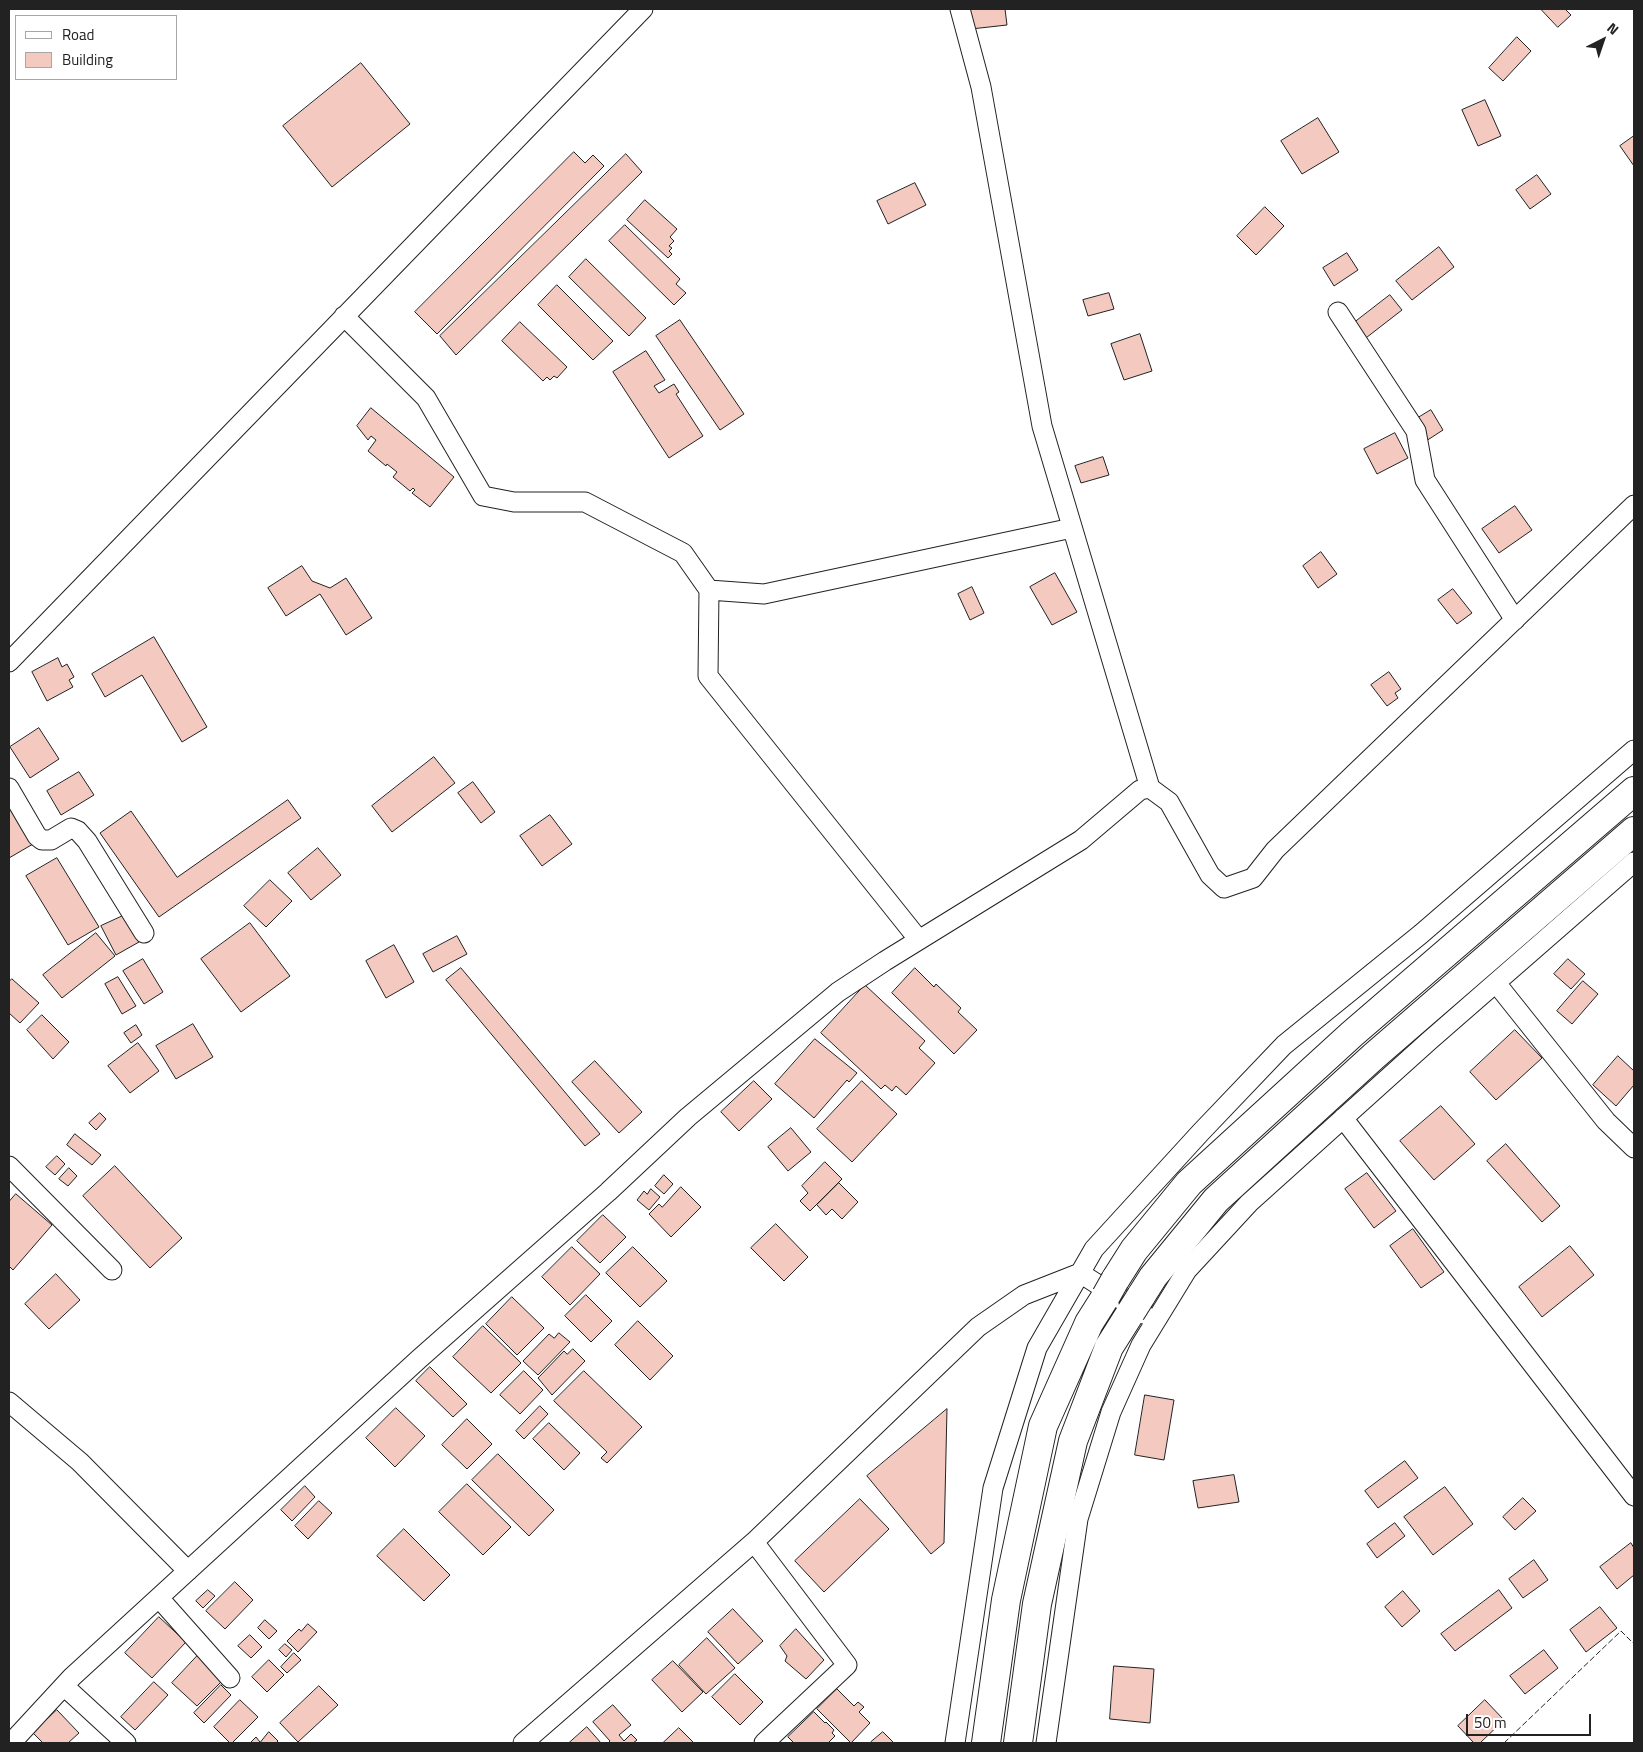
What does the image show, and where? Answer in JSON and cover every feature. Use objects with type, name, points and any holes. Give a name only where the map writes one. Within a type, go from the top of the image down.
[{"type":"highway","points":[[986,1743],[1006,1600],[1043,1426],[1089,1323],[1134,1250],[1189,1183],[1352,1034],[1634,791]]},
{"type":"highway","points":[[1018,1743],[1037,1604],[1073,1441],[1109,1347],[1143,1310],[1153,1277],[1216,1200],[1374,1056],[1634,831]]},
{"type":"street","points":[[9,662],[643,9]]},
{"type":"street","points":[[960,9],[981,87],[1042,426],[1150,788],[1169,802],[1210,875],[1224,888],[1253,878],[1276,850],[1634,504]]},
{"type":"street","points":[[1338,312],[1416,431],[1425,480],[1515,620]]},
{"type":"street","points":[[344,316],[426,398],[483,496],[514,502],[585,502],[683,553],[709,590],[708,676],[919,940]]},
{"type":"street","points":[[709,590],[764,594],[1072,528]]},
{"type":"street","points":[[955,1743],[993,1488],[1037,1348],[1094,1249],[1284,1045],[1421,934],[1634,750]]},
{"type":"street","points":[[9,788],[37,836],[42,840],[51,840],[71,828],[78,830],[87,841],[144,933]]},
{"type":"street","points":[[11,1743],[64,1686],[188,1571],[419,1359],[608,1192],[688,1117],[838,992],[1080,840],[1140,790],[1150,788]]},
{"type":"street","points":[[1046,1743],[1078,1519],[1111,1412],[1141,1345],[1143,1310],[1187,1270],[1249,1203],[1634,862]]},
{"type":"street","points":[[1496,983],[1606,1121],[1634,1148]]},
{"type":"street","points":[[1343,1118],[1634,1496]]},
{"type":"street","points":[[9,1166],[112,1270]]},
{"type":"street","points":[[1080,1273],[1143,1310]]},
{"type":"street","points":[[528,1742],[754,1542],[978,1326],[1024,1295],[1080,1273]]},
{"type":"street","points":[[9,1402],[80,1462],[188,1571]]},
{"type":"street","points":[[754,1542],[847,1665],[764,1743]]},
{"type":"street","points":[[159,1598],[230,1678]]},
{"type":"street","points":[[64,1686],[126,1743]]},
{"type":"building","points":[[968,9],[1005,9],[1007,25],[971,29]]},
{"type":"building","points":[[1541,9],[1565,9],[1571,15],[1558,27]]},
{"type":"building","points":[[1517,37],[1531,51],[1503,81],[1489,68]]},
{"type":"building","points":[[361,63],[410,124],[332,187],[283,126]]},
{"type":"building","points":[[1485,100],[1501,136],[1478,146],[1462,110]]},
{"type":"building","points":[[1318,118],[1339,152],[1302,174],[1281,141]]},
{"type":"building","points":[[1634,136],[1634,166],[1620,146]]},
{"type":"building","points":[[574,152],[585,163],[593,155],[604,166],[437,334],[415,312]]},
{"type":"building","points":[[626,154],[642,172],[456,355],[440,336]]},
{"type":"building","points":[[1537,175],[1551,194],[1530,209],[1516,190]]},
{"type":"building","points":[[915,183],[926,205],[888,224],[877,201]]},
{"type":"building","points":[[645,200],[677,229],[670,237],[674,241],[669,246],[672,248],[669,251],[672,254],[668,258],[627,220]]},
{"type":"building","points":[[1265,207],[1284,226],[1256,255],[1237,236]]},
{"type":"building","points":[[625,225],[680,279],[676,284],[686,293],[674,305],[609,241]]},
{"type":"building","points":[[1439,247],[1454,267],[1412,300],[1396,281]]},
{"type":"building","points":[[1347,253],[1358,270],[1334,286],[1323,268]]},
{"type":"building","points":[[586,259],[646,318],[629,336],[569,277]]},
{"type":"building","points":[[557,285],[613,341],[593,360],[538,305]]},
{"type":"building","points":[[1109,293],[1114,309],[1088,316],[1083,300]]},
{"type":"building","points":[[1390,295],[1402,310],[1362,341],[1350,326]]},
{"type":"building","points":[[680,320],[744,414],[720,430],[656,336]]},
{"type":"building","points":[[520,322],[567,367],[557,378],[554,376],[550,380],[547,377],[543,381],[502,341]]},
{"type":"building","points":[[1140,334],[1152,371],[1124,380],[1111,344]]},
{"type":"building","points":[[646,351],[665,380],[654,386],[659,393],[674,384],[679,392],[676,394],[703,436],[669,458],[613,372]]},
{"type":"building","points":[[371,408],[454,477],[430,507],[412,493],[415,490],[413,488],[410,491],[393,477],[397,472],[387,464],[386,466],[368,451],[376,440],[371,436],[368,440],[357,426]]},
{"type":"building","points":[[1431,410],[1443,430],[1426,441],[1413,421]]},
{"type":"building","points":[[1395,433],[1408,458],[1377,474],[1364,449]]},
{"type":"building","points":[[1103,457],[1109,475],[1081,483],[1075,466]]},
{"type":"building","points":[[1515,506],[1532,530],[1499,553],[1482,529]]},
{"type":"building","points":[[1321,552],[1337,574],[1318,588],[1303,566]]},
{"type":"building","points":[[302,566],[312,581],[330,588],[346,578],[372,618],[346,635],[320,594],[286,616],[268,588]]},
{"type":"building","points":[[1055,573],[1077,612],[1052,625],[1030,587]]},
{"type":"building","points":[[972,587],[984,613],[970,620],[958,594]]},
{"type":"building","points":[[1453,589],[1472,613],[1457,624],[1438,600]]},
{"type":"building","points":[[154,637],[207,727],[182,742],[142,675],[105,697],[92,674]]},
{"type":"building","points":[[58,658],[62,667],[67,664],[74,677],[69,680],[73,687],[47,701],[32,672]]},
{"type":"building","points":[[1389,672],[1401,689],[1395,693],[1398,698],[1387,706],[1371,685]]},
{"type":"building","points":[[39,728],[59,759],[30,778],[10,747]]},
{"type":"building","points":[[434,757],[455,783],[392,832],[372,806]]},
{"type":"building","points":[[79,772],[94,795],[61,815],[47,791]]},
{"type":"building","points":[[473,782],[495,812],[481,823],[458,793]]},
{"type":"building","points":[[288,800],[301,818],[159,917],[100,833],[131,811],[177,877]]},
{"type":"building","points":[[9,801],[33,844],[9,858]]},
{"type":"building","points":[[550,815],[572,844],[542,866],[520,836]]},
{"type":"building","points":[[318,848],[341,875],[311,900],[288,873]]},
{"type":"building","points":[[57,858],[99,927],[68,945],[26,876]]},
{"type":"building","points":[[270,880],[292,901],[266,927],[244,906]]},
{"type":"building","points":[[125,915],[139,942],[116,955],[101,926]]},
{"type":"building","points":[[250,923],[290,976],[241,1012],[201,959]]},
{"type":"building","points":[[96,933],[115,956],[62,998],[43,975]]},
{"type":"building","points":[[457,936],[467,954],[433,972],[423,954]]},
{"type":"building","points":[[394,945],[414,982],[386,998],[366,961]]},
{"type":"building","points":[[143,959],[163,992],[144,1004],[123,971]]},
{"type":"building","points":[[1568,959],[1585,974],[1571,989],[1554,974]]},
{"type":"building","points":[[461,968],[600,1134],[585,1146],[446,980]]},
{"type":"building","points":[[915,968],[934,987],[936,984],[961,1008],[958,1012],[977,1030],[954,1054],[892,993]]},
{"type":"building","points":[[118,977],[136,1006],[122,1014],[105,984]]},
{"type":"building","points":[[12,979],[39,1003],[20,1023],[9,1013],[9,982]]},
{"type":"building","points":[[1583,981],[1598,994],[1572,1024],[1557,1011]]},
{"type":"building","points":[[865,985],[925,1041],[919,1048],[935,1063],[906,1095],[896,1086],[892,1091],[885,1085],[881,1089],[821,1033]]},
{"type":"building","points":[[42,1015],[69,1042],[53,1059],[27,1030]]},
{"type":"building","points":[[193,1024],[213,1057],[176,1079],[156,1046]]},
{"type":"building","points":[[136,1025],[142,1035],[131,1043],[124,1033]]},
{"type":"building","points":[[1515,1030],[1542,1058],[1496,1100],[1470,1072]]},
{"type":"building","points":[[815,1039],[857,1073],[849,1082],[847,1080],[814,1118],[775,1084]]},
{"type":"building","points":[[138,1043],[159,1071],[130,1093],[108,1066]]},
{"type":"building","points":[[1618,1056],[1634,1071],[1634,1085],[1616,1106],[1593,1085]]},
{"type":"building","points":[[595,1061],[642,1112],[619,1133],[572,1082]]},
{"type":"building","points":[[754,1081],[772,1099],[739,1131],[721,1112]]},
{"type":"building","points":[[862,1081],[897,1114],[852,1162],[817,1129]]},
{"type":"building","points":[[1441,1106],[1475,1144],[1434,1180],[1400,1141]]},
{"type":"building","points":[[100,1113],[106,1119],[96,1130],[89,1123]]},
{"type":"building","points":[[791,1128],[811,1152],[788,1171],[768,1147]]},
{"type":"building","points":[[75,1134],[101,1155],[92,1165],[67,1145]]},
{"type":"building","points":[[1506,1144],[1560,1206],[1542,1222],[1487,1161]]},
{"type":"building","points":[[57,1156],[65,1164],[55,1175],[46,1167]]},
{"type":"building","points":[[825,1162],[842,1179],[810,1211],[800,1201],[808,1193],[802,1186]]},
{"type":"building","points":[[115,1166],[182,1238],[150,1268],[83,1196]]},
{"type":"building","points":[[69,1168],[77,1176],[68,1186],[59,1179]]},
{"type":"building","points":[[1367,1173],[1396,1211],[1374,1228],[1345,1189]]},
{"type":"building","points":[[664,1175],[673,1184],[664,1194],[655,1186]]},
{"type":"building","points":[[839,1183],[858,1202],[842,1219],[832,1209],[826,1215],[817,1205]]},
{"type":"building","points":[[681,1187],[701,1207],[671,1237],[649,1214],[659,1204],[662,1207]]},
{"type":"building","points":[[651,1189],[660,1197],[649,1210],[637,1200],[644,1191],[647,1194]]},
{"type":"building","points":[[16,1194],[52,1225],[13,1270],[9,1266],[9,1202]]},
{"type":"building","points":[[603,1215],[626,1237],[600,1263],[577,1241]]},
{"type":"building","points":[[776,1224],[808,1257],[784,1281],[751,1248]]},
{"type":"building","points":[[1413,1229],[1444,1272],[1421,1288],[1390,1246]]},
{"type":"building","points":[[1570,1246],[1594,1275],[1542,1317],[1519,1287]]},
{"type":"building","points":[[572,1247],[600,1274],[570,1305],[542,1277]]},
{"type":"building","points":[[633,1247],[667,1281],[640,1307],[606,1273]]},
{"type":"building","points":[[56,1274],[80,1300],[49,1329],[25,1304]]},
{"type":"building","points":[[586,1295],[612,1321],[591,1342],[565,1316]]},
{"type":"building","points":[[512,1297],[544,1328],[517,1355],[486,1324]]},
{"type":"building","points":[[638,1321],[673,1356],[650,1380],[615,1345]]},
{"type":"building","points":[[483,1326],[521,1363],[491,1393],[453,1357]]},
{"type":"building","points":[[559,1333],[570,1342],[538,1375],[523,1361],[549,1334],[554,1338]]},
{"type":"building","points":[[573,1349],[585,1361],[552,1395],[538,1378],[564,1351],[567,1354]]},
{"type":"building","points":[[430,1367],[467,1404],[453,1417],[416,1381]]},
{"type":"building","points":[[524,1371],[543,1390],[520,1414],[500,1395]]},
{"type":"building","points":[[584,1371],[642,1427],[607,1463],[601,1458],[607,1452],[554,1401]]},
{"type":"building","points":[[1145,1395],[1174,1400],[1164,1460],[1135,1455]]},
{"type":"building","points":[[540,1406],[548,1414],[524,1439],[516,1431]]},
{"type":"building","points":[[396,1408],[425,1436],[395,1467],[366,1438]]},
{"type":"building","points":[[947,1409],[944,1543],[931,1554],[867,1476]]},
{"type":"building","points":[[467,1419],[492,1444],[467,1469],[442,1445]]},
{"type":"building","points":[[549,1423],[580,1453],[564,1470],[533,1439]]},
{"type":"building","points":[[498,1454],[554,1510],[529,1536],[472,1480]]},
{"type":"building","points":[[1405,1461],[1418,1478],[1378,1508],[1365,1491]]},
{"type":"building","points":[[1234,1475],[1239,1502],[1198,1508],[1193,1481]]},
{"type":"building","points":[[467,1484],[511,1527],[483,1555],[439,1512]]},
{"type":"building","points":[[305,1486],[315,1497],[292,1521],[281,1510]]},
{"type":"building","points":[[1445,1487],[1473,1524],[1433,1555],[1404,1517]]},
{"type":"building","points":[[1523,1498],[1536,1511],[1515,1530],[1503,1517]]},
{"type":"building","points":[[860,1499],[889,1529],[824,1592],[795,1561]]},
{"type":"building","points":[[319,1501],[332,1513],[308,1539],[295,1526]]},
{"type":"building","points":[[1395,1523],[1405,1536],[1377,1558],[1367,1544]]},
{"type":"building","points":[[404,1529],[450,1575],[424,1601],[377,1556]]},
{"type":"building","points":[[1631,1543],[1634,1548],[1634,1575],[1617,1589],[1600,1567]]},
{"type":"building","points":[[1534,1560],[1548,1580],[1523,1598],[1509,1579]]},
{"type":"building","points":[[235,1582],[253,1600],[225,1629],[206,1611]]},
{"type":"building","points":[[208,1590],[215,1596],[203,1608],[196,1601]]},
{"type":"building","points":[[1499,1590],[1512,1608],[1455,1651],[1441,1634]]},
{"type":"building","points":[[1403,1591],[1420,1611],[1402,1627],[1385,1607]]},
{"type":"building","points":[[1600,1607],[1617,1628],[1586,1652],[1570,1630]]},
{"type":"building","points":[[733,1609],[763,1641],[738,1664],[708,1632]]},
{"type":"building","points":[[159,1617],[186,1642],[152,1678],[125,1653]]},
{"type":"building","points":[[265,1620],[277,1631],[269,1639],[258,1628]]},
{"type":"building","points":[[308,1624],[317,1632],[298,1652],[287,1641],[299,1629],[301,1631]]},
{"type":"building","points":[[796,1629],[824,1660],[806,1679],[785,1661],[787,1656],[780,1646]]},
{"type":"building","points":[[250,1635],[262,1647],[251,1658],[238,1646]]},
{"type":"building","points":[[707,1638],[735,1668],[706,1694],[679,1665]]},
{"type":"building","points":[[285,1644],[292,1650],[286,1657],[279,1650]]},
{"type":"building","points":[[1544,1650],[1558,1668],[1525,1694],[1510,1676]]},
{"type":"building","points":[[201,1652],[227,1676],[197,1706],[172,1683]]},
{"type":"building","points":[[294,1653],[301,1660],[287,1673],[281,1667]]},
{"type":"building","points":[[269,1660],[284,1675],[267,1692],[252,1677]]},
{"type":"building","points":[[673,1661],[703,1692],[682,1712],[652,1680]]},
{"type":"building","points":[[1114,1666],[1154,1669],[1150,1723],[1110,1719]]},
{"type":"building","points":[[735,1674],[763,1702],[740,1725],[712,1697]]},
{"type":"building","points":[[154,1682],[168,1695],[135,1730],[121,1717]]},
{"type":"building","points":[[221,1685],[231,1695],[204,1723],[194,1713]]},
{"type":"building","points":[[319,1686],[338,1705],[298,1742],[280,1723]]},
{"type":"building","points":[[837,1689],[854,1706],[858,1702],[864,1707],[859,1712],[870,1723],[851,1743],[817,1709]]},
{"type":"building","points":[[240,1700],[258,1717],[230,1743],[214,1727]]},
{"type":"building","points":[[1485,1700],[1504,1720],[1480,1743],[1474,1743],[1458,1726]]},
{"type":"building","points":[[613,1705],[631,1725],[619,1735],[624,1741],[631,1734],[637,1740],[633,1743],[608,1743],[610,1741],[593,1722]]},
{"type":"building","points":[[57,1710],[79,1733],[68,1743],[43,1743],[33,1733]]},
{"type":"building","points":[[814,1712],[834,1730],[832,1733],[835,1736],[828,1743],[794,1743],[788,1737]]},
{"type":"building","points":[[587,1727],[601,1743],[569,1743]]},
{"type":"building","points":[[679,1728],[694,1743],[663,1743]]},
{"type":"building","points":[[269,1732],[278,1741],[276,1743],[250,1743],[256,1737],[260,1742]]},
{"type":"building","points":[[883,1732],[894,1743],[871,1743],[871,1742]]},
{"type":"fence","points":[[1504,1743],[1621,1631],[1634,1644]]}]
